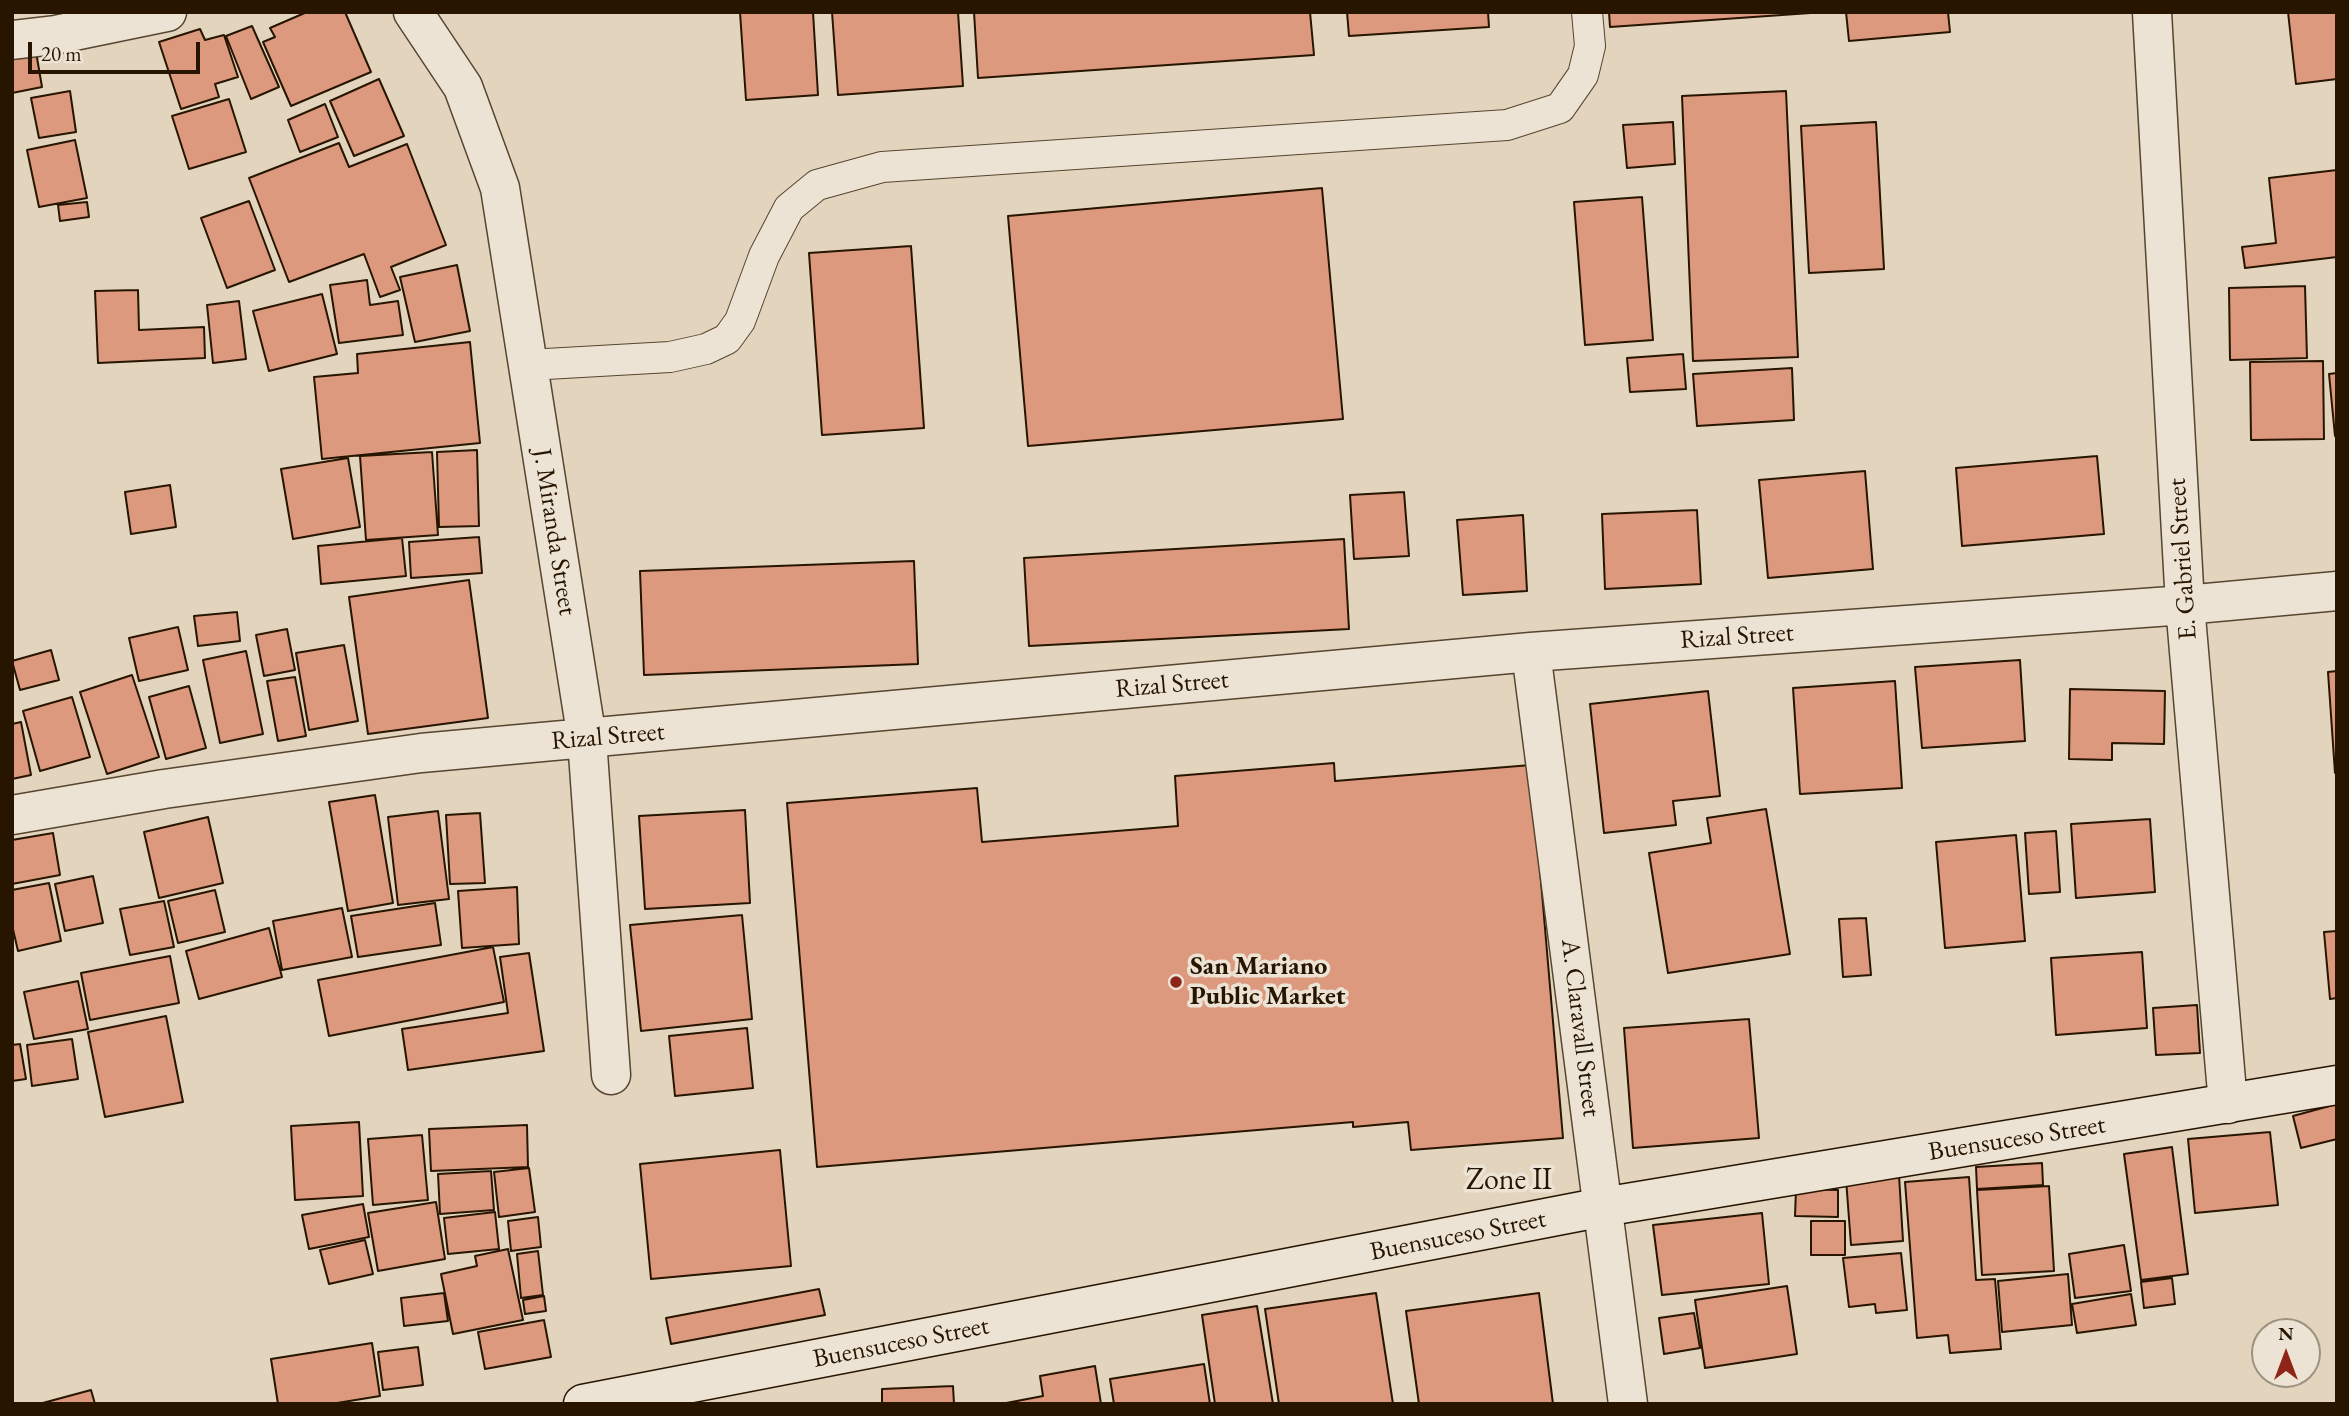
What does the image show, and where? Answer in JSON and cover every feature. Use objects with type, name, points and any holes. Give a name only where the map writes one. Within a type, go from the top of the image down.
[{"type":"street","points":[[12,40],[55,36],[167,12]]},
{"type":"street","name":"J. Miranda Street","points":[[413,12],[463,88],[500,188],[587,739],[611,1075]]},
{"type":"street","name":"E. Gabriel Street","points":[[2152,12],[2185,605],[2228,1104]]},
{"type":"street","name":"Rizal Street","points":[[12,815],[164,789],[421,753],[1531,652],[2337,592]]},
{"type":"street","name":"A. Claravall Street","points":[[1531,652],[1628,1404]]},
{"type":"street","name":"Buensuceso Street","points":[[607,1402],[1604,1208],[2337,1085]]},
{"type":"lane","points":[[528,365],[670,357],[706,349],[727,339],[740,321],[764,257],[789,208],[817,185],[882,167],[1507,125],[1547,113],[1560,108],[1583,75],[1590,46],[1587,12]]},
{"type":"building","points":[[307,12],[345,12],[371,72],[291,106],[263,42],[275,37],[270,28]]},
{"type":"building","points":[[740,12],[813,12],[818,95],[746,100]]},
{"type":"building","points":[[832,12],[958,12],[963,86],[838,95]]},
{"type":"building","points":[[974,12],[1310,12],[1314,55],[978,78]]},
{"type":"building","points":[[1347,12],[1488,12],[1489,27],[1349,36]]},
{"type":"building","points":[[1609,12],[1825,12],[1610,27]]},
{"type":"building","points":[[1846,12],[1948,12],[1950,32],[1849,41]]},
{"type":"building","points":[[2288,12],[2337,12],[2337,79],[2296,84]]},
{"type":"building","points":[[252,26],[279,87],[251,99],[226,36]]},
{"type":"building","points":[[200,29],[205,40],[224,35],[238,77],[215,84],[219,97],[181,109],[159,42]]},
{"type":"building","points":[[35,46],[42,87],[12,93],[12,49]]},
{"type":"building","points":[[379,79],[404,136],[354,156],[330,101]]},
{"type":"building","points":[[70,91],[76,132],[39,138],[31,98]]},
{"type":"building","points":[[1786,91],[1798,357],[1693,361],[1682,96]]},
{"type":"building","points":[[229,99],[246,152],[189,169],[172,116]]},
{"type":"building","points":[[325,104],[338,137],[300,152],[288,120]]},
{"type":"building","points":[[1673,122],[1675,164],[1627,168],[1623,125]]},
{"type":"building","points":[[1876,122],[1884,269],[1809,273],[1801,126]]},
{"type":"building","points":[[75,140],[87,198],[39,207],[27,150]]},
{"type":"building","points":[[339,143],[349,167],[407,144],[446,245],[391,267],[400,290],[380,297],[364,254],[289,282],[249,178]]},
{"type":"building","points":[[2337,170],[2337,257],[2245,268],[2242,247],[2276,243],[2269,178]]},
{"type":"building","points":[[1322,188],[1343,419],[1028,446],[1008,216]]},
{"type":"building","points":[[1642,197],[1653,340],[1585,345],[1574,202]]},
{"type":"building","points":[[249,201],[275,270],[227,288],[201,218]]},
{"type":"building","points":[[87,202],[89,217],[60,221],[58,205]]},
{"type":"building","points":[[911,246],[924,428],[822,435],[809,253]]},
{"type":"building","points":[[457,265],[470,331],[415,342],[400,277]]},
{"type":"building","points":[[367,280],[370,305],[398,301],[403,335],[339,343],[330,285]]},
{"type":"building","points":[[2305,286],[2307,358],[2230,360],[2229,288]]},
{"type":"building","points":[[138,290],[139,330],[204,327],[205,358],[98,363],[95,291]]},
{"type":"building","points":[[322,294],[337,354],[269,371],[253,311]]},
{"type":"building","points":[[239,301],[246,359],[213,363],[207,305]]},
{"type":"building","points":[[470,342],[480,443],[322,459],[314,377],[358,373],[357,354]]},
{"type":"building","points":[[1683,354],[1686,389],[1630,392],[1627,358]]},
{"type":"building","points":[[2323,361],[2324,439],[2251,440],[2250,362]]},
{"type":"building","points":[[1792,368],[1794,420],[1697,426],[1693,374]]},
{"type":"building","points":[[2337,373],[2337,436],[2335,436],[2329,374]]},
{"type":"building","points":[[477,450],[479,526],[439,527],[437,452]]},
{"type":"building","points":[[432,452],[438,535],[366,540],[360,456]]},
{"type":"building","points":[[2097,456],[2104,534],[1962,546],[1956,468]]},
{"type":"building","points":[[348,458],[360,527],[293,539],[281,469]]},
{"type":"building","points":[[1865,471],[1873,569],[1768,578],[1759,480]]},
{"type":"building","points":[[170,485],[176,527],[131,534],[125,492]]},
{"type":"building","points":[[1404,492],[1409,556],[1354,559],[1350,495]]},
{"type":"building","points":[[1697,510],[1701,584],[1605,589],[1602,514]]},
{"type":"building","points":[[1523,515],[1527,591],[1463,595],[1457,520]]},
{"type":"building","points":[[479,537],[482,573],[411,578],[409,542]]},
{"type":"building","points":[[402,538],[406,576],[321,584],[318,546]]},
{"type":"building","points":[[1344,539],[1349,629],[1029,646],[1024,558]]},
{"type":"building","points":[[914,561],[918,664],[644,675],[640,571]]},
{"type":"building","points":[[469,580],[488,718],[368,734],[349,597]]},
{"type":"building","points":[[237,612],[240,641],[198,646],[194,616]]},
{"type":"building","points":[[178,627],[188,670],[139,681],[129,638]]},
{"type":"building","points":[[287,629],[295,670],[264,676],[256,635]]},
{"type":"building","points":[[344,645],[358,721],[309,730],[296,653]]},
{"type":"building","points":[[51,650],[59,680],[20,690],[12,661]]},
{"type":"building","points":[[246,651],[263,734],[220,743],[203,660]]},
{"type":"building","points":[[2020,660],[2025,741],[1922,748],[1915,667]]},
{"type":"building","points":[[2337,671],[2337,773],[2335,773],[2328,672]]},
{"type":"building","points":[[132,675],[159,757],[107,774],[80,692]]},
{"type":"building","points":[[295,677],[306,736],[278,741],[267,681]]},
{"type":"building","points":[[1895,681],[1902,788],[1800,794],[1793,688]]},
{"type":"building","points":[[189,686],[206,748],[166,759],[149,697]]},
{"type":"building","points":[[2070,689],[2165,691],[2164,744],[2112,743],[2112,760],[2069,759]]},
{"type":"building","points":[[1708,691],[1720,796],[1673,801],[1676,825],[1604,833],[1590,704]]},
{"type":"building","points":[[72,697],[90,757],[40,771],[23,711]]},
{"type":"building","points":[[21,722],[31,775],[12,779],[12,724]]},
{"type":"building","name":"San Mariano Public Market","points":[[1334,763],[1335,781],[1531,765],[1563,1138],[1411,1150],[1408,1122],[1353,1127],[1353,1122],[817,1167],[787,803],[977,788],[982,842],[1178,826],[1175,776]]},
{"type":"building","points":[[375,795],[393,903],[348,911],[329,802]]},
{"type":"building","points":[[1766,809],[1790,954],[1668,973],[1649,853],[1711,843],[1707,818]]},
{"type":"building","points":[[745,810],[750,903],[645,909],[639,816]]},
{"type":"building","points":[[438,811],[449,899],[398,905],[388,817]]},
{"type":"building","points":[[480,813],[485,883],[450,884],[446,815]]},
{"type":"building","points":[[208,817],[223,883],[159,898],[144,832]]},
{"type":"building","points":[[2150,819],[2155,892],[2076,898],[2071,824]]},
{"type":"building","points":[[2056,831],[2060,892],[2029,894],[2025,833]]},
{"type":"building","points":[[53,833],[60,875],[12,884],[12,840]]},
{"type":"building","points":[[2016,835],[2025,941],[1945,948],[1936,842]]},
{"type":"building","points":[[93,876],[103,923],[65,931],[55,884]]},
{"type":"building","points":[[49,883],[61,941],[18,951],[12,925],[12,890]]},
{"type":"building","points":[[517,887],[519,944],[462,948],[458,891]]},
{"type":"building","points":[[215,890],[225,932],[178,943],[168,901]]},
{"type":"building","points":[[164,901],[174,947],[130,955],[120,909]]},
{"type":"building","points":[[435,903],[441,945],[358,957],[351,916]]},
{"type":"building","points":[[342,908],[352,957],[282,970],[273,921]]},
{"type":"building","points":[[742,915],[752,1019],[641,1031],[630,925]]},
{"type":"building","points":[[1866,918],[1871,975],[1843,977],[1839,919]]},
{"type":"building","points":[[269,928],[282,977],[199,999],[186,951]]},
{"type":"building","points":[[2337,931],[2337,998],[2330,999],[2324,932]]},
{"type":"building","points":[[493,947],[504,1002],[329,1036],[318,980]]},
{"type":"building","points":[[2142,952],[2147,1028],[2056,1035],[2051,958]]},
{"type":"building","points":[[529,953],[544,1051],[408,1070],[402,1029],[508,1013],[500,957]]},
{"type":"building","points":[[170,956],[179,1003],[90,1020],[81,973]]},
{"type":"building","points":[[78,981],[88,1029],[34,1039],[24,992]]},
{"type":"building","points":[[2197,1005],[2200,1053],[2156,1055],[2153,1008]]},
{"type":"building","points":[[166,1016],[183,1102],[105,1117],[88,1032]]},
{"type":"building","points":[[1749,1019],[1759,1138],[1633,1148],[1624,1028]]},
{"type":"building","points":[[747,1028],[753,1088],[675,1096],[669,1036]]},
{"type":"building","points":[[72,1039],[78,1079],[32,1086],[27,1045]]},
{"type":"building","points":[[20,1044],[26,1079],[12,1081],[12,1045]]},
{"type":"building","points":[[2337,1104],[2337,1139],[2301,1148],[2293,1116]]},
{"type":"building","points":[[359,1122],[363,1196],[295,1200],[291,1126]]},
{"type":"building","points":[[527,1125],[528,1167],[431,1171],[429,1129]]},
{"type":"building","points":[[2270,1132],[2278,1205],[2195,1213],[2188,1139]]},
{"type":"building","points":[[422,1135],[428,1200],[373,1205],[368,1139]]},
{"type":"building","points":[[2172,1147],[2188,1274],[2141,1280],[2124,1154]]},
{"type":"building","points":[[780,1150],[791,1266],[651,1279],[640,1164]]},
{"type":"building","points":[[2042,1163],[2043,1185],[1977,1189],[1976,1167]]},
{"type":"building","points":[[529,1168],[535,1212],[499,1217],[494,1172]]},
{"type":"building","points":[[491,1171],[494,1210],[440,1214],[438,1174]]},
{"type":"building","points":[[1899,1175],[1903,1241],[1851,1245],[1846,1179]]},
{"type":"building","points":[[1969,1177],[1976,1280],[1995,1279],[2001,1349],[1950,1353],[1948,1335],[1917,1338],[1905,1182]]},
{"type":"building","points":[[2049,1186],[2054,1271],[1982,1275],[1977,1190]]},
{"type":"building","points":[[1796,1189],[1838,1190],[1838,1217],[1795,1216]]},
{"type":"building","points":[[436,1202],[445,1259],[378,1271],[368,1213]]},
{"type":"building","points":[[363,1204],[369,1237],[309,1249],[302,1215]]},
{"type":"building","points":[[495,1212],[499,1249],[448,1254],[444,1218]]},
{"type":"building","points":[[1762,1213],[1769,1284],[1662,1295],[1653,1225]]},
{"type":"building","points":[[538,1217],[541,1247],[511,1251],[508,1221]]},
{"type":"building","points":[[1811,1221],[1845,1221],[1845,1255],[1811,1255]]},
{"type":"building","points":[[365,1240],[373,1274],[329,1284],[320,1250]]},
{"type":"building","points":[[2124,1245],[2131,1291],[2075,1298],[2069,1254]]},
{"type":"building","points":[[508,1249],[523,1320],[453,1334],[441,1274],[477,1266],[475,1256]]},
{"type":"building","points":[[538,1251],[543,1295],[521,1298],[517,1254]]},
{"type":"building","points":[[1901,1253],[1907,1310],[1876,1313],[1875,1304],[1849,1307],[1843,1258]]},
{"type":"building","points":[[2068,1274],[2072,1325],[2002,1332],[1998,1281]]},
{"type":"building","points":[[2172,1278],[2175,1304],[2144,1308],[2141,1282]]},
{"type":"building","points":[[1787,1286],[1797,1354],[1705,1368],[1695,1300]]},
{"type":"building","points":[[819,1289],[825,1315],[671,1344],[666,1318]]},
{"type":"building","points":[[444,1293],[448,1321],[404,1326],[401,1298]]},
{"type":"building","points":[[1376,1293],[1393,1404],[1279,1404],[1265,1309]]},
{"type":"building","points":[[1539,1293],[1553,1404],[1419,1404],[1406,1311]]},
{"type":"building","points":[[2131,1294],[2136,1325],[2077,1333],[2072,1304]]},
{"type":"building","points":[[544,1296],[546,1311],[525,1314],[523,1300]]},
{"type":"building","points":[[1257,1306],[1273,1404],[1215,1404],[1202,1315]]},
{"type":"building","points":[[1694,1313],[1700,1348],[1664,1354],[1659,1318]]},
{"type":"building","points":[[544,1320],[551,1357],[485,1369],[478,1332]]},
{"type":"building","points":[[372,1343],[380,1396],[331,1404],[278,1404],[271,1359]]},
{"type":"building","points":[[418,1347],[423,1385],[383,1390],[378,1352]]},
{"type":"building","points":[[1204,1364],[1210,1404],[1114,1404],[1110,1379]]},
{"type":"building","points":[[1095,1366],[1101,1404],[1001,1404],[1043,1396],[1040,1376]]},
{"type":"building","points":[[953,1386],[954,1404],[882,1404],[882,1389]]},
{"type":"building","points":[[91,1390],[95,1404],[39,1404]]},
{"type":"place","name":"San Mariano Public Market","points":[[1176,982]]},
{"type":"district","name":"Zone Ⅱ","points":[[1509,1181]]}]
